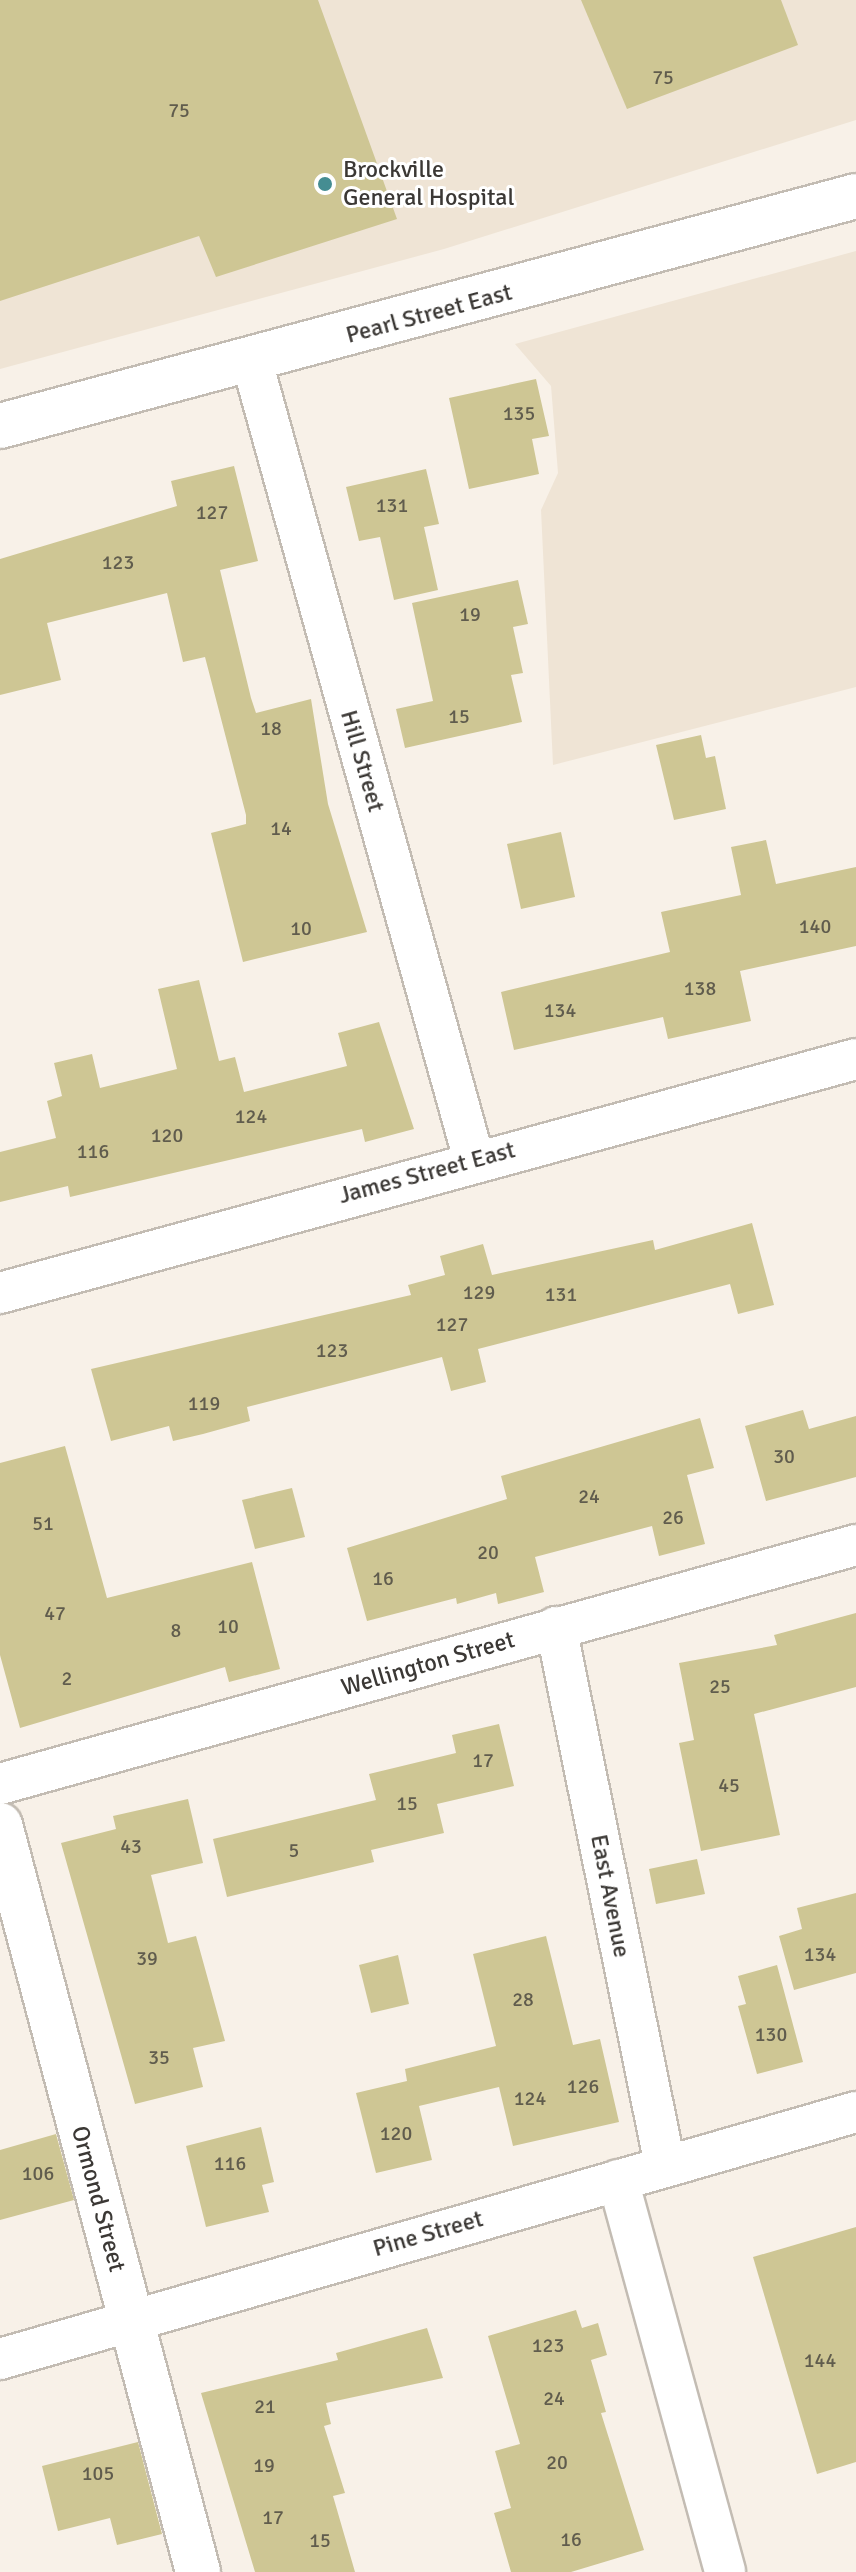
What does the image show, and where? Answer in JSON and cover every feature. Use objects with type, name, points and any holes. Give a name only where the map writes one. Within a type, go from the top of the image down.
[{"type":"street","name":"Pearl Street East","points":[[0,426],[252,362],[856,196]]},
{"type":"street","name":"Hill Street","points":[[252,362],[474,1160]]},
{"type":"street","name":"James Street East","points":[[0,1293],[474,1160],[856,1059]]},
{"type":"street","name":"Wellington Street","points":[[0,1784],[856,1545]]},
{"type":"street","name":"East Avenue","points":[[556,1627],[665,2165]]},
{"type":"street","name":"Ormond Street","points":[[0,1825],[198,2572]]},
{"type":"street","name":"Pine Street","points":[[0,2359],[856,2112]]},
{"type":"street","points":[[618,2180],[725,2572]]},
{"type":"shaded area","name":"Brockville General Hospital","points":[[0,0],[856,0],[856,120],[444,249],[0,369]]},
{"type":"shaded area","points":[[856,251],[856,687],[553,765],[541,510],[558,473],[551,386],[515,344]]},
{"type":"building","points":[[0,0],[318,0],[397,219],[216,277],[199,236],[0,301]]},
{"type":"building","points":[[581,0],[781,0],[798,45],[627,109]]},
{"type":"building","points":[[536,379],[549,436],[532,439],[539,474],[469,489],[449,398]]},
{"type":"building","points":[[234,466],[258,561],[220,570],[251,698],[256,713],[311,699],[328,804],[367,932],[243,962],[211,833],[246,824],[246,815],[205,657],[183,662],[167,593],[47,623],[61,680],[0,695],[0,559],[177,506],[171,481]]},
{"type":"building","points":[[426,469],[439,524],[424,527],[438,590],[394,600],[380,537],[359,541],[346,487]]},
{"type":"building","points":[[518,580],[528,624],[513,627],[523,673],[511,675],[522,722],[405,748],[396,709],[433,701],[412,603]]},
{"type":"building","points":[[701,735],[706,758],[715,756],[726,809],[674,820],[656,745]]},
{"type":"building","points":[[561,832],[575,897],[521,909],[507,844]]},
{"type":"building","points":[[766,840],[776,884],[856,867],[856,946],[740,971],[751,1021],[668,1039],[663,1017],[514,1050],[501,992],[670,952],[661,912],[741,895],[731,847]]},
{"type":"building","points":[[199,980],[219,1061],[235,1057],[244,1092],[347,1066],[338,1033],[379,1022],[414,1129],[365,1142],[362,1129],[70,1197],[68,1186],[0,1202],[0,1152],[56,1138],[47,1101],[62,1096],[54,1063],[92,1054],[100,1088],[177,1069],[158,989]]},
{"type":"building","points":[[752,1223],[774,1305],[738,1314],[730,1284],[478,1349],[486,1382],[451,1391],[442,1357],[247,1407],[250,1421],[203,1434],[173,1441],[169,1426],[111,1441],[91,1369],[411,1295],[408,1285],[445,1275],[440,1256],[483,1244],[492,1275],[653,1240],[655,1250]]},
{"type":"building","points":[[803,1410],[809,1429],[856,1416],[856,1477],[766,1501],[745,1426]]},
{"type":"building","points":[[700,1418],[714,1468],[687,1475],[705,1544],[659,1556],[652,1526],[535,1557],[544,1592],[498,1604],[496,1593],[457,1604],[456,1598],[367,1621],[347,1548],[507,1499],[501,1476]]},
{"type":"building","points":[[65,1446],[107,1598],[252,1562],[280,1669],[229,1682],[225,1667],[20,1728],[0,1655],[0,1463]]},
{"type":"building","points":[[292,1488],[305,1537],[255,1549],[242,1500]]},
{"type":"building","points":[[856,1613],[856,1687],[754,1714],[780,1835],[701,1851],[679,1743],[694,1740],[679,1663],[777,1645],[774,1635]]},
{"type":"building","points":[[499,1724],[514,1786],[437,1804],[444,1833],[371,1850],[374,1862],[227,1897],[213,1839],[376,1800],[369,1774],[456,1753],[452,1735]]},
{"type":"building","points":[[188,1799],[203,1863],[151,1875],[168,1943],[196,1936],[225,2041],[193,2048],[203,2087],[135,2104],[61,1843],[116,1829],[113,1816]]},
{"type":"building","points":[[697,1859],[705,1894],[656,1904],[649,1869]]},
{"type":"building","points":[[856,1893],[856,1973],[794,1990],[779,1936],[802,1929],[797,1908]]},
{"type":"building","points":[[546,1936],[573,2045],[600,2039],[619,2122],[513,2146],[499,2087],[419,2106],[432,2160],[376,2173],[356,2093],[407,2081],[405,2069],[496,2046],[473,1954]]},
{"type":"building","points":[[398,1955],[409,2004],[371,2013],[359,1965]]},
{"type":"building","points":[[777,1965],[803,2062],[757,2074],[738,2006],[746,2004],[738,1976]]},
{"type":"building","points":[[261,2127],[274,2182],[262,2185],[269,2212],[206,2227],[186,2146]]},
{"type":"building","points":[[56,2134],[74,2200],[0,2220],[0,2150]]},
{"type":"building","points":[[856,2227],[856,2462],[817,2474],[753,2257]]},
{"type":"building","points":[[576,2310],[582,2328],[598,2323],[607,2355],[591,2360],[606,2412],[601,2413],[644,2550],[571,2572],[511,2572],[494,2513],[511,2508],[495,2451],[520,2444],[488,2336]]},
{"type":"building","points":[[427,2328],[443,2378],[326,2403],[331,2424],[324,2426],[345,2493],[333,2496],[355,2572],[255,2572],[201,2393],[338,2360],[336,2353]]},
{"type":"building","points":[[138,2442],[162,2534],[117,2545],[110,2518],[58,2531],[42,2466]]},
{"type":"place","name":"Brockville General Hospital","points":[[325,184]]}]
